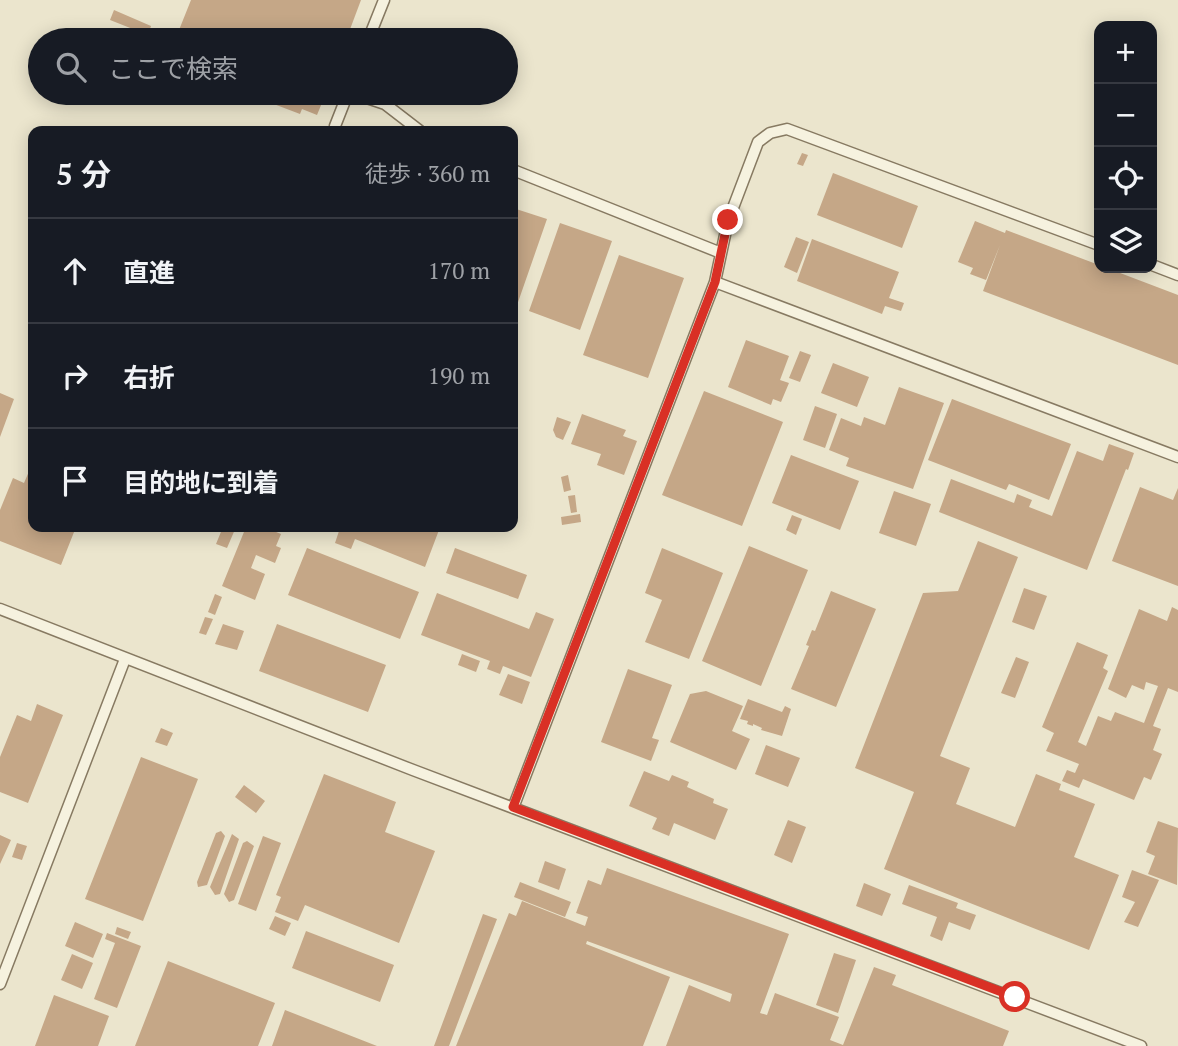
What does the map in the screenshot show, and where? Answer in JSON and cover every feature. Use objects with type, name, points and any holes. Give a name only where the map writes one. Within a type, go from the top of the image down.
[{"type":"lane","points":[[373,28],[384,0]]},
{"type":"lane","points":[[335,126],[345,105]]},
{"type":"lane","points":[[386,105],[414,126]]},
{"type":"lane","points":[[513,807],[715,282],[728,220],[758,142],[770,133],[787,129],[1094,243]]},
{"type":"lane","points":[[518,172],[722,253]]},
{"type":"lane","points":[[1157,267],[1178,275]]},
{"type":"lane","points":[[715,282],[1178,457]]},
{"type":"lane","points":[[0,610],[1141,1046]]},
{"type":"lane","points":[[0,984],[125,659]]},
{"type":"building","points":[[191,0],[361,0],[350,28],[180,28]]},
{"type":"building","points":[[114,10],[151,26],[130,28],[110,20]]},
{"type":"building","points":[[276,105],[321,105],[317,115],[302,109],[300,114]]},
{"type":"building","points":[[802,153],[808,155],[803,166],[797,164]]},
{"type":"building","points":[[833,173],[918,206],[902,248],[817,215]]},
{"type":"building","points":[[518,210],[547,219],[518,302]]},
{"type":"building","points":[[975,221],[1094,263],[1094,273],[1120,273],[1178,295],[1178,365],[983,291],[1000,245],[986,280],[970,274],[973,268],[958,262]]},
{"type":"building","points":[[560,223],[612,241],[580,330],[529,311]]},
{"type":"building","points":[[796,237],[809,242],[797,273],[784,267]]},
{"type":"building","points":[[812,239],[899,272],[889,298],[904,303],[901,311],[885,306],[882,314],[797,281]]},
{"type":"building","points":[[619,255],[684,278],[648,378],[583,355]]},
{"type":"building","points":[[746,340],[789,356],[780,380],[789,383],[781,402],[773,399],[771,405],[728,387]]},
{"type":"building","points":[[800,351],[811,355],[800,382],[789,378]]},
{"type":"building","points":[[833,363],[869,377],[857,407],[821,393]]},
{"type":"building","points":[[899,387],[944,403],[913,489],[846,466],[849,458],[829,450],[841,418],[861,426],[864,417],[885,425]]},
{"type":"building","points":[[704,391],[783,422],[742,526],[662,495]]},
{"type":"building","points":[[0,393],[14,399],[0,437]]},
{"type":"building","points":[[952,399],[1071,444],[1049,500],[1009,484],[1006,490],[928,460]]},
{"type":"building","points":[[815,406],[837,414],[825,448],[803,440]]},
{"type":"building","points":[[582,414],[626,430],[623,436],[637,441],[624,475],[597,465],[601,454],[571,444]]},
{"type":"building","points":[[557,417],[571,422],[563,440],[556,437],[553,430]]},
{"type":"building","points":[[1109,444],[1134,453],[1087,570],[939,512],[951,479],[1014,503],[1017,494],[1032,500],[1029,507],[1052,516],[1077,451],[1103,461]]},
{"type":"building","points":[[791,455],[859,481],[840,530],[772,503]]},
{"type":"building","points":[[28,474],[28,532],[74,532],[61,565],[0,541],[0,510],[13,478],[24,483]]},
{"type":"building","points":[[568,475],[571,490],[564,492],[561,477]]},
{"type":"building","points":[[1140,487],[1173,500],[1178,488],[1178,586],[1112,561]]},
{"type":"building","points":[[894,491],[931,504],[916,546],[879,533]]},
{"type":"building","points":[[575,495],[577,512],[571,513],[568,496]]},
{"type":"building","points":[[580,514],[581,522],[562,525],[561,517]]},
{"type":"building","points":[[792,515],[802,519],[796,535],[786,530]]},
{"type":"building","points":[[221,532],[234,532],[227,548],[216,544]]},
{"type":"building","points":[[244,532],[281,534],[276,546],[281,548],[275,563],[256,555],[251,568],[265,574],[255,600],[222,586]]},
{"type":"building","points":[[339,532],[438,532],[425,567],[355,539],[351,549],[335,543]]},
{"type":"building","points":[[978,541],[1018,557],[940,756],[970,768],[956,804],[1015,827],[1036,774],[1061,784],[1059,790],[1095,804],[1074,857],[1119,875],[1089,950],[884,869],[914,792],[855,768],[923,593],[958,591]]},
{"type":"building","points":[[749,546],[808,570],[761,686],[702,661]]},
{"type":"building","points":[[307,548],[419,592],[400,639],[288,595]]},
{"type":"building","points":[[455,548],[527,575],[518,599],[446,573]]},
{"type":"building","points":[[662,548],[723,573],[689,659],[645,642],[662,600],[645,593]]},
{"type":"building","points":[[1024,588],[1047,596],[1034,630],[1012,622]]},
{"type":"building","points":[[831,591],[876,609],[836,707],[791,689],[809,646],[806,645],[812,630],[815,631]]},
{"type":"building","points":[[437,593],[529,629],[536,612],[554,619],[531,677],[503,666],[500,674],[487,669],[490,661],[421,635]]},
{"type":"building","points":[[215,594],[222,597],[215,615],[208,612]]},
{"type":"building","points":[[1172,607],[1178,610],[1178,692],[1168,688],[1153,726],[1161,729],[1153,750],[1162,754],[1151,780],[1144,777],[1134,800],[1083,779],[1079,788],[1062,781],[1067,770],[1075,773],[1079,764],[1046,751],[1054,733],[1042,727],[1077,642],[1108,655],[1103,668],[1108,671],[1078,742],[1086,746],[1098,716],[1111,721],[1115,712],[1144,723],[1158,686],[1146,682],[1144,690],[1132,685],[1126,698],[1108,689],[1139,609],[1167,621]]},
{"type":"building","points":[[205,617],[213,619],[206,635],[199,633]]},
{"type":"building","points":[[223,624],[244,631],[237,650],[215,644]]},
{"type":"building","points":[[277,624],[386,665],[368,712],[259,671]]},
{"type":"building","points":[[462,654],[480,661],[476,672],[458,665]]},
{"type":"building","points":[[1016,657],[1029,662],[1015,698],[1001,693]]},
{"type":"building","points":[[628,669],[672,685],[652,738],[659,740],[651,761],[601,742]]},
{"type":"building","points":[[508,674],[530,682],[522,704],[499,695]]},
{"type":"building","points":[[706,691],[743,706],[732,731],[750,739],[736,770],[670,742],[690,694]]},
{"type":"building","points":[[748,699],[782,712],[785,706],[791,709],[782,736],[761,730],[762,728],[740,719]]},
{"type":"building","points":[[37,704],[63,715],[28,803],[0,792],[0,757],[17,715],[31,721]]},
{"type":"building","points":[[161,728],[173,733],[167,746],[155,742]]},
{"type":"building","points":[[766,745],[800,758],[788,787],[755,774]]},
{"type":"building","points":[[141,757],[198,779],[143,921],[85,899]]},
{"type":"building","points":[[644,771],[669,781],[672,775],[689,782],[687,787],[714,799],[713,803],[728,809],[715,840],[674,823],[669,836],[652,829],[657,818],[629,806]]},
{"type":"building","points":[[324,774],[396,802],[385,832],[435,851],[399,943],[305,905],[298,921],[275,912],[281,897],[276,895]]},
{"type":"building","points":[[244,785],[265,801],[256,813],[235,797]]},
{"type":"building","points":[[788,820],[806,827],[792,863],[774,855]]},
{"type":"building","points":[[1158,821],[1178,828],[1177,885],[1148,874],[1155,856],[1146,852]]},
{"type":"building","points":[[221,831],[225,836],[207,885],[198,887],[197,882],[216,833]]},
{"type":"building","points":[[232,834],[239,839],[220,894],[215,895],[210,887]]},
{"type":"building","points":[[0,835],[11,840],[0,864]]},
{"type":"building","points":[[263,836],[281,843],[256,911],[238,904]]},
{"type":"building","points":[[247,841],[254,846],[234,900],[229,902],[224,894],[243,843]]},
{"type":"building","points":[[17,843],[27,846],[22,860],[12,857]]},
{"type":"building","points":[[545,861],[566,869],[559,890],[538,882]]},
{"type":"building","points":[[607,868],[789,934],[760,1013],[767,1015],[775,993],[839,1017],[830,1040],[843,1045],[874,967],[896,975],[892,985],[1009,1031],[1003,1046],[666,1046],[689,985],[730,1002],[732,994],[587,941],[586,944],[670,977],[643,1046],[456,1046],[509,913],[516,916],[522,901],[585,926],[588,917],[576,913],[588,880],[601,885]]},
{"type":"building","points":[[1132,870],[1159,880],[1138,927],[1124,922],[1135,902],[1122,897]]},
{"type":"building","points":[[520,882],[571,902],[565,917],[514,897]]},
{"type":"building","points":[[864,883],[891,894],[882,916],[856,906]]},
{"type":"building","points":[[909,885],[958,903],[956,908],[976,915],[970,930],[949,922],[942,941],[930,936],[937,917],[902,904]]},
{"type":"building","points":[[483,914],[497,919],[449,1046],[434,1046]]},
{"type":"building","points":[[275,916],[291,923],[285,936],[269,929]]},
{"type":"building","points":[[75,922],[103,934],[93,958],[65,946]]},
{"type":"building","points":[[117,927],[131,932],[128,939],[115,934]]},
{"type":"building","points":[[306,931],[394,965],[380,1002],[292,968]]},
{"type":"building","points":[[107,933],[141,946],[117,1008],[94,999],[115,943],[105,939]]},
{"type":"building","points":[[834,953],[856,960],[838,1013],[816,1005]]},
{"type":"building","points":[[72,954],[93,963],[82,989],[61,980]]},
{"type":"building","points":[[168,961],[275,1003],[258,1046],[135,1046]]},
{"type":"building","points":[[54,995],[109,1016],[98,1046],[35,1046]]},
{"type":"building","points":[[285,1010],[377,1046],[272,1046]]},
{"type":"route","points":[[728,220],[715,282],[513,807],[1015,997]]}]
